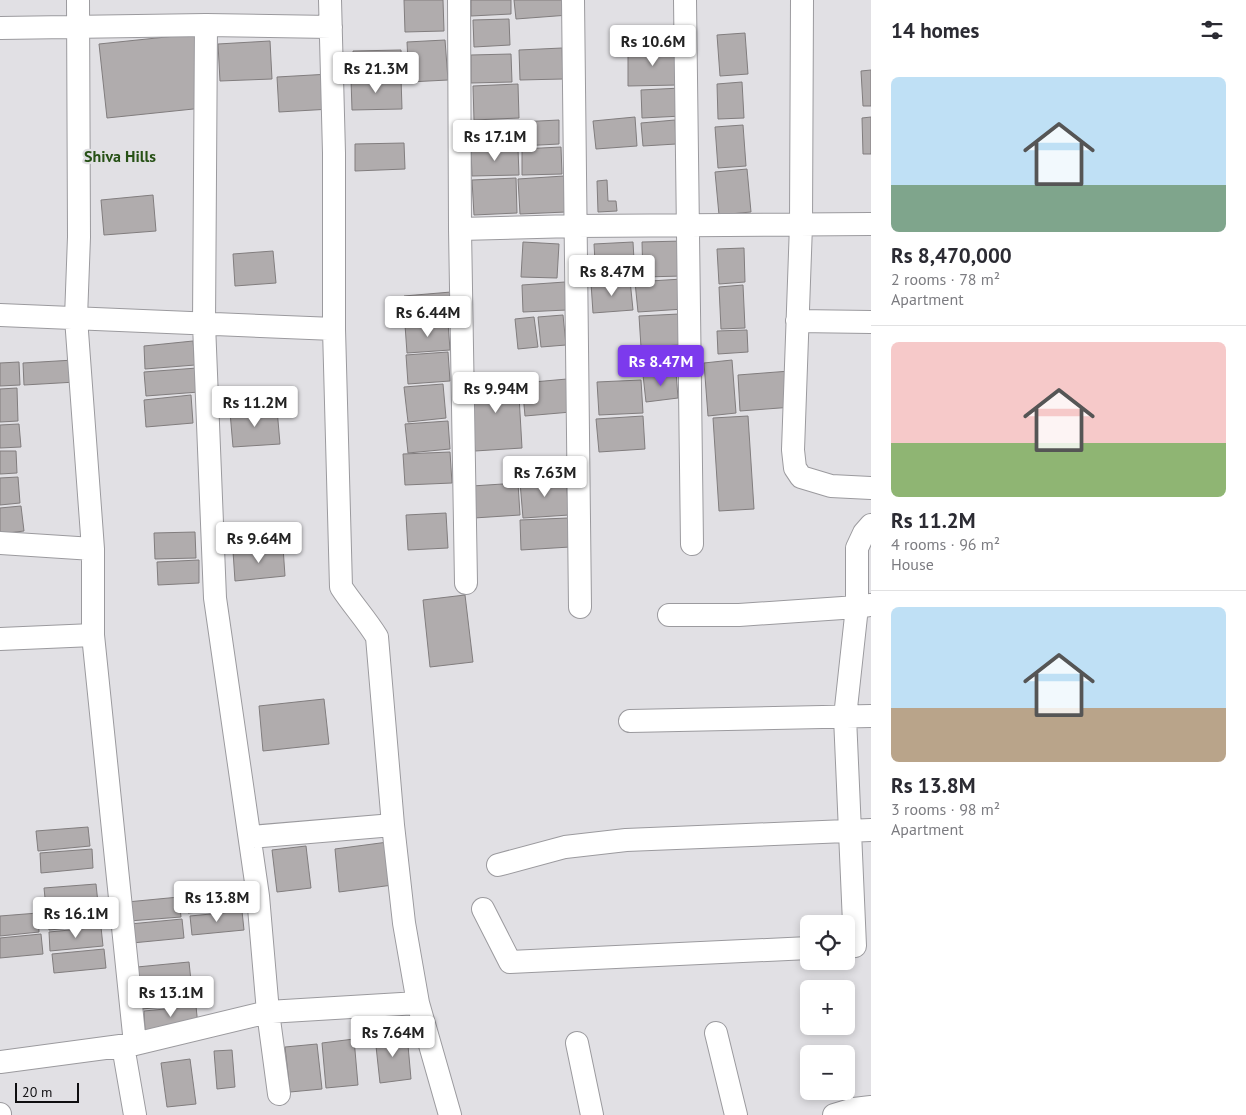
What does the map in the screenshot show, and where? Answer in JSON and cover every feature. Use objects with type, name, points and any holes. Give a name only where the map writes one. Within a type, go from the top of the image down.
[{"type":"street","points":[[78,0],[79,237],[76,318],[93,548],[93,634],[135,1115]]},
{"type":"street","points":[[330,0],[334,153],[334,329],[341,587],[377,637],[392,825],[404,923],[418,1003],[450,1115]]},
{"type":"street","points":[[459,0],[460,229],[466,583]]},
{"type":"street","points":[[574,0],[580,607]]},
{"type":"street","points":[[685,0],[692,544]]},
{"type":"street","points":[[802,0],[801,225],[793,450],[795,468],[801,477],[831,486],[871,488]]},
{"type":"street","points":[[206,25],[204,324],[216,598],[258,896],[268,1012],[279,1094]]},
{"type":"street","points":[[0,28],[206,25],[331,27]]},
{"type":"street","points":[[460,229],[575,226],[871,224]]},
{"type":"street","points":[[0,315],[334,329]]},
{"type":"street","points":[[798,321],[871,322]]},
{"type":"street","points":[[857,946],[861,831],[845,717],[864,606],[857,548],[864,533],[871,525]]},
{"type":"street","points":[[0,543],[93,548]]},
{"type":"street","points":[[669,615],[739,615],[864,606]]},
{"type":"street","points":[[0,639],[93,634]]},
{"type":"street","points":[[630,721],[871,716]]},
{"type":"street","points":[[250,837],[392,825]]},
{"type":"street","points":[[498,865],[565,847],[626,840],[861,831]]},
{"type":"street","points":[[484,909],[510,962],[800,948]]},
{"type":"street","points":[[0,1062],[129,1045],[268,1012],[418,1003]]},
{"type":"street","points":[[716,1033],[736,1115]]},
{"type":"street","points":[[577,1043],[592,1115]]},
{"type":"building","points":[[404,0],[443,0],[444,31],[405,32]]},
{"type":"building","points":[[471,0],[511,0],[511,14],[471,16]]},
{"type":"building","points":[[514,0],[568,0],[569,15],[516,19]]},
{"type":"building","points":[[509,19],[510,45],[474,47],[473,20]]},
{"type":"building","points":[[745,33],[748,74],[720,76],[717,35]]},
{"type":"building","points":[[195,34],[203,108],[107,118],[99,44]]},
{"type":"building","points":[[445,40],[448,80],[409,82],[407,42]]},
{"type":"building","points":[[270,41],[272,79],[220,81],[218,44]]},
{"type":"building","points":[[562,48],[563,79],[520,80],[519,50]]},
{"type":"building","points":[[628,49],[677,49],[678,85],[628,86]]},
{"type":"building","points":[[401,50],[402,75],[354,76],[353,51]]},
{"type":"building","points":[[511,54],[512,82],[471,83],[471,55]]},
{"type":"building","points":[[871,70],[871,106],[863,106],[861,71]]},
{"type":"building","points":[[330,74],[331,109],[279,112],[277,77]]},
{"type":"building","points":[[401,78],[402,109],[352,110],[351,79]]},
{"type":"building","points":[[742,82],[744,118],[718,119],[717,84]]},
{"type":"building","points":[[518,84],[519,118],[474,120],[473,86]]},
{"type":"building","points":[[681,88],[682,116],[642,118],[641,90]]},
{"type":"building","points":[[635,117],[637,146],[596,149],[593,121]]},
{"type":"building","points":[[871,117],[871,154],[863,154],[862,118]]},
{"type":"building","points":[[559,120],[559,144],[520,146],[519,122]]},
{"type":"building","points":[[675,120],[676,144],[643,146],[641,123]]},
{"type":"building","points":[[743,125],[746,166],[718,168],[715,127]]},
{"type":"building","points":[[404,143],[405,169],[355,171],[355,144]]},
{"type":"building","points":[[561,147],[562,174],[522,175],[522,149]]},
{"type":"building","points":[[518,149],[519,175],[472,176],[471,150]]},
{"type":"building","points":[[747,169],[751,212],[719,215],[715,172]]},
{"type":"building","points":[[564,176],[566,212],[520,214],[518,179]]},
{"type":"building","points":[[516,178],[517,213],[474,215],[472,180]]},
{"type":"building","points":[[607,180],[608,201],[616,201],[617,211],[598,212],[597,181]]},
{"type":"building","points":[[153,195],[156,231],[104,235],[101,200]]},
{"type":"building","points":[[683,241],[683,276],[643,277],[642,242]]},
{"type":"building","points":[[523,242],[559,244],[557,278],[521,277]]},
{"type":"building","points":[[633,242],[635,277],[596,279],[594,244]]},
{"type":"building","points":[[744,248],[745,282],[719,284],[717,249]]},
{"type":"building","points":[[273,251],[276,283],[235,286],[233,254]]},
{"type":"building","points":[[682,279],[684,309],[638,312],[635,282]]},
{"type":"building","points":[[630,280],[633,310],[593,313],[591,283]]},
{"type":"building","points":[[565,282],[567,310],[523,312],[522,285]]},
{"type":"building","points":[[743,285],[745,328],[721,329],[719,287]]},
{"type":"building","points":[[451,292],[453,319],[406,323],[404,296]]},
{"type":"building","points":[[679,314],[680,345],[641,347],[639,316]]},
{"type":"building","points":[[563,315],[566,345],[541,347],[538,317]]},
{"type":"building","points":[[534,317],[538,347],[518,349],[515,319]]},
{"type":"building","points":[[448,322],[450,350],[407,353],[405,325]]},
{"type":"building","points":[[747,330],[748,352],[718,354],[717,331]]},
{"type":"building","points":[[193,341],[195,365],[145,369],[144,346]]},
{"type":"building","points":[[448,352],[450,381],[408,384],[406,355]]},
{"type":"building","points":[[74,360],[76,382],[24,385],[23,363]]},
{"type":"building","points":[[732,360],[736,413],[708,416],[704,363]]},
{"type":"building","points":[[19,362],[20,385],[0,386],[0,363]]},
{"type":"building","points":[[197,368],[199,392],[146,396],[144,372]]},
{"type":"building","points":[[790,371],[793,407],[740,411],[738,375]]},
{"type":"building","points":[[676,372],[678,398],[646,402],[643,375]]},
{"type":"building","points":[[518,378],[522,448],[475,451],[470,381]]},
{"type":"building","points":[[567,379],[571,412],[525,416],[522,383]]},
{"type":"building","points":[[641,380],[643,413],[599,415],[597,382]]},
{"type":"building","points":[[443,384],[446,418],[408,422],[404,387]]},
{"type":"building","points":[[17,388],[18,421],[0,422],[0,389]]},
{"type":"building","points":[[191,395],[193,423],[146,427],[144,400]]},
{"type":"building","points":[[277,409],[280,444],[233,447],[230,412]]},
{"type":"building","points":[[643,416],[645,449],[599,452],[596,419]]},
{"type":"building","points":[[748,416],[754,509],[719,511],[713,418]]},
{"type":"building","points":[[448,421],[450,449],[408,453],[405,424]]},
{"type":"building","points":[[19,424],[21,447],[0,448],[0,425]]},
{"type":"building","points":[[0,451],[16,451],[17,473],[0,474]]},
{"type":"building","points":[[450,452],[452,483],[405,485],[403,454]]},
{"type":"building","points":[[18,477],[20,503],[0,505],[0,478]]},
{"type":"building","points":[[566,479],[569,515],[523,518],[520,482]]},
{"type":"building","points":[[518,483],[520,515],[474,518],[472,486]]},
{"type":"building","points":[[21,506],[24,531],[0,534],[0,508]]},
{"type":"building","points":[[446,513],[448,548],[408,550],[406,515]]},
{"type":"building","points":[[568,518],[570,547],[521,550],[520,520]]},
{"type":"building","points":[[195,532],[196,558],[155,559],[154,533]]},
{"type":"building","points":[[283,547],[285,576],[235,581],[233,551]]},
{"type":"building","points":[[199,560],[199,583],[158,585],[157,562]]},
{"type":"building","points":[[465,595],[473,662],[430,667],[423,600]]},
{"type":"building","points":[[324,699],[329,744],[263,751],[259,706]]},
{"type":"building","points":[[88,827],[90,846],[38,851],[36,831]]},
{"type":"building","points":[[388,842],[393,885],[339,892],[335,849]]},
{"type":"building","points":[[306,846],[311,888],[277,892],[272,850]]},
{"type":"building","points":[[92,849],[93,868],[41,873],[40,853]]},
{"type":"building","points":[[96,884],[98,903],[46,908],[44,888]]},
{"type":"building","points":[[239,889],[240,908],[188,913],[186,894]]},
{"type":"building","points":[[179,897],[181,917],[129,921],[127,902]]},
{"type":"building","points":[[99,905],[101,925],[49,930],[47,910]]},
{"type":"building","points":[[242,911],[244,930],[192,935],[190,916]]},
{"type":"building","points":[[38,913],[39,932],[0,936],[0,916]]},
{"type":"building","points":[[182,919],[184,938],[132,943],[130,924]]},
{"type":"building","points":[[101,927],[103,946],[50,951],[49,932]]},
{"type":"building","points":[[41,934],[43,954],[0,958],[0,938]]},
{"type":"building","points":[[104,949],[106,968],[54,973],[52,954]]},
{"type":"building","points":[[189,962],[191,981],[139,986],[137,967]]},
{"type":"building","points":[[193,985],[194,1004],[142,1009],[140,990]]},
{"type":"building","points":[[196,1006],[198,1026],[145,1030],[144,1011]]},
{"type":"building","points":[[407,1034],[411,1079],[380,1083],[375,1037]]},
{"type":"building","points":[[354,1039],[358,1085],[326,1088],[322,1043]]},
{"type":"building","points":[[317,1044],[322,1089],[290,1092],[285,1047]]},
{"type":"building","points":[[232,1050],[235,1087],[217,1089],[214,1051]]},
{"type":"building","points":[[190,1059],[196,1104],[167,1107],[161,1063]]},
{"type":"district","name":"Shiva Hills","points":[[120,156]]}]
